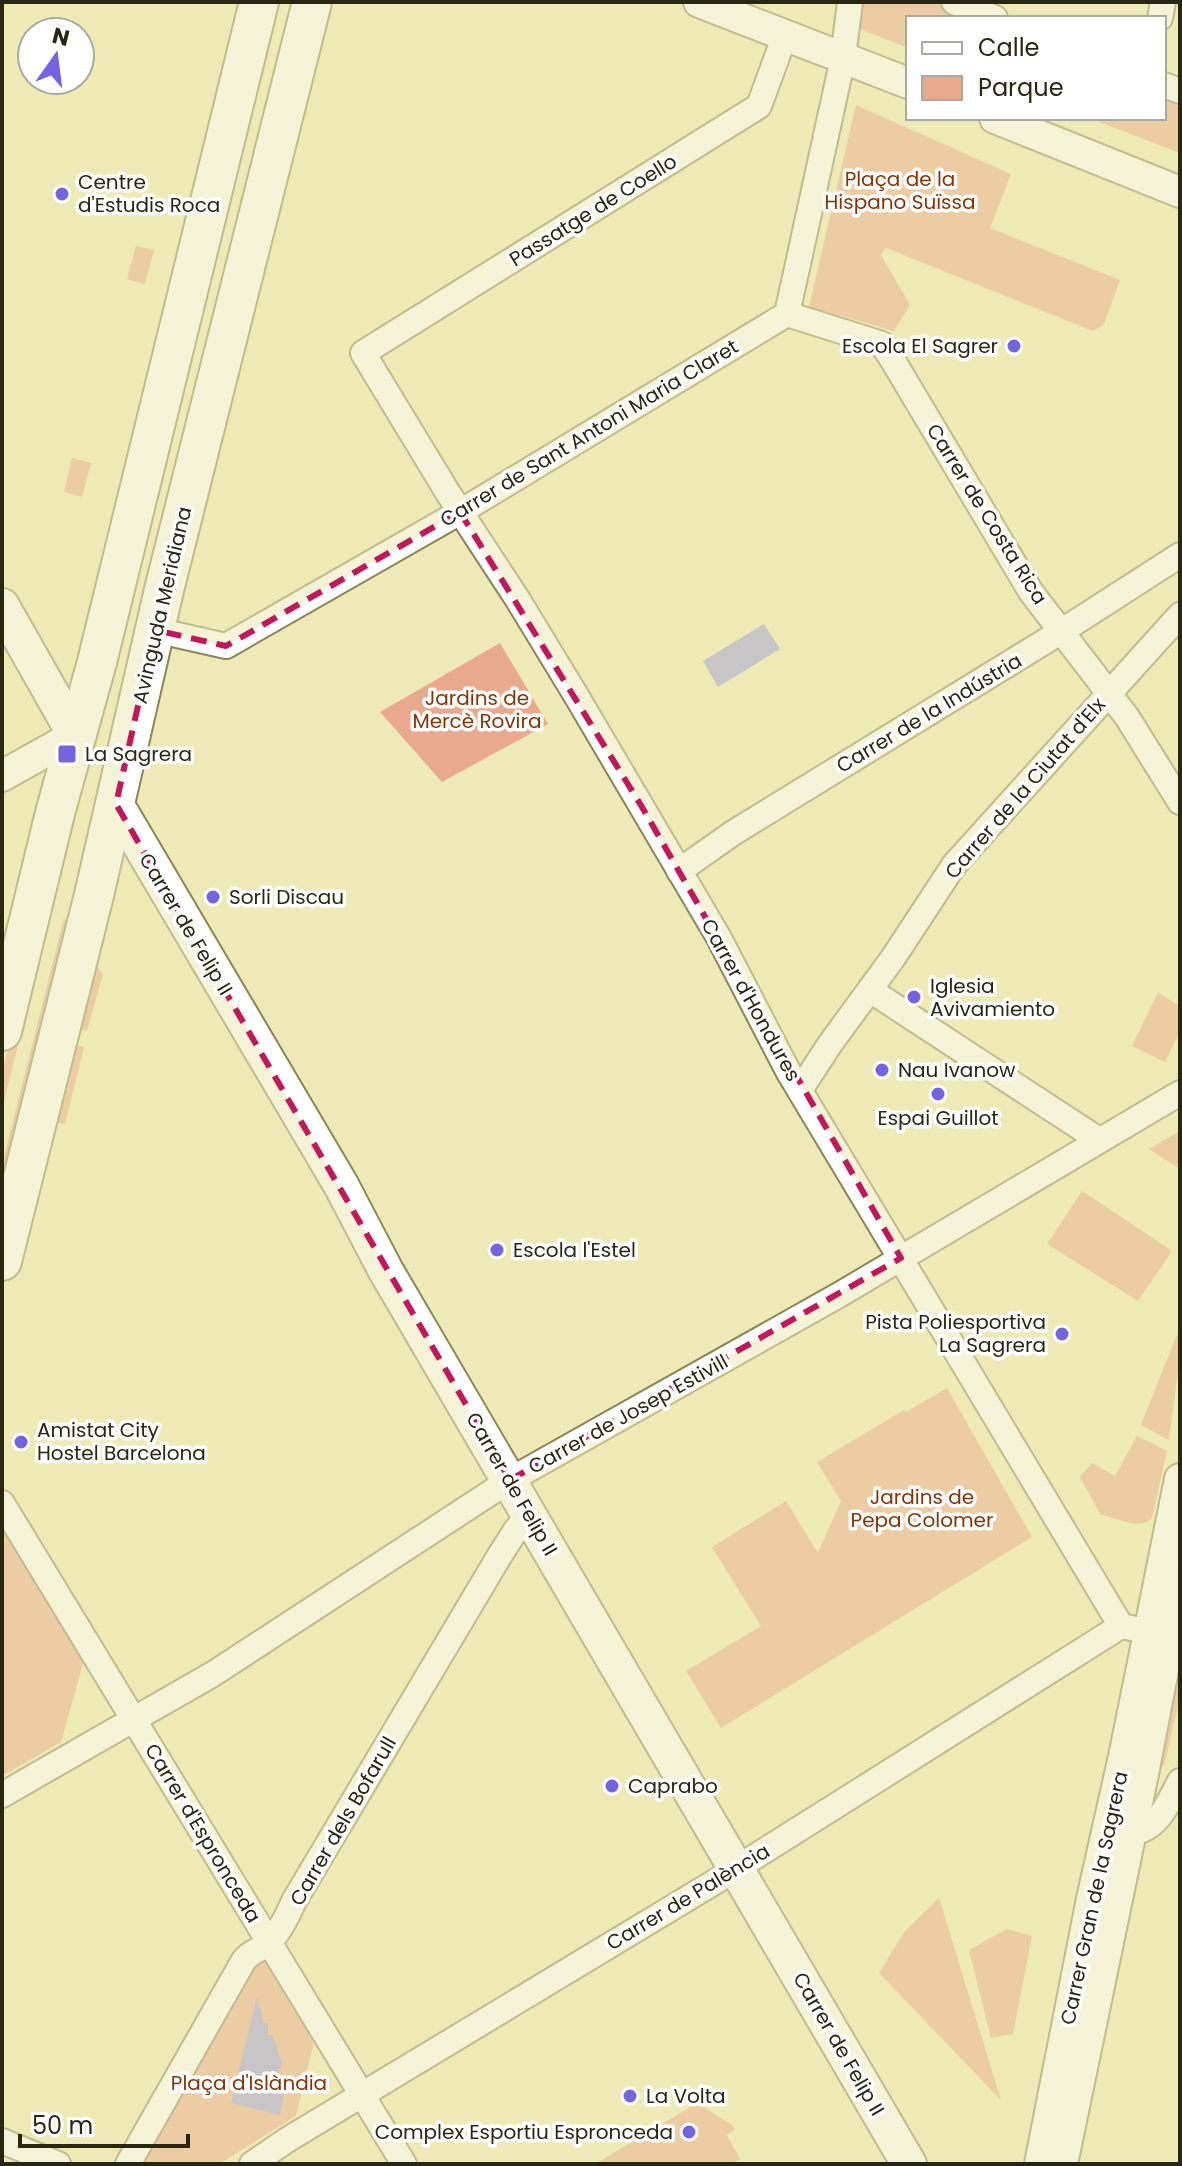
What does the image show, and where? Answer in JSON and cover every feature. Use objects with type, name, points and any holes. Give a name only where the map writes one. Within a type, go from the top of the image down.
[{"type":"main road","points":[[2,1031],[75,735],[97,662],[259,2]]},
{"type":"main road","name":"Avinguda Meridiana","points":[[2,1261],[8,1211],[116,804],[155,630],[312,2]]},
{"type":"main road","points":[[2,606],[116,804]]},
{"type":"main road","name":"Carrer de Felip II","points":[[116,804],[341,1185],[386,1271],[909,2164]]},
{"type":"street","points":[[699,2],[906,82]]},
{"type":"street","points":[[787,314],[843,58],[850,2]]},
{"type":"street","points":[[954,2],[990,16]]},
{"type":"street","name":"Passatge de Coello","points":[[363,353],[759,106],[785,35]]},
{"type":"street","points":[[1000,120],[1180,192]]},
{"type":"street","name":"Carrer de Sant Antoni Maria Claret","points":[[155,630],[226,646],[460,512],[787,314]]},
{"type":"street","name":"Carrer de Costa Rica","points":[[787,314],[882,344],[1031,592],[1127,717],[1180,802]]},
{"type":"street","name":"Carrer d'Hondures","points":[[363,353],[518,600],[719,938],[800,1090],[901,1258],[1146,1631]]},
{"type":"street","name":"Carrer de la Indústria","points":[[679,871],[733,833],[1180,555]]},
{"type":"street","name":"Carrer de la Ciutat d'Elx","points":[[800,1090],[954,865],[1180,615]]},
{"type":"street","points":[[2,776],[75,735]]},
{"type":"street","points":[[870,990],[1099,1140]]},
{"type":"street","name":"Carrer de Josep Estivill","points":[[2,1795],[213,1674],[510,1480],[901,1258],[1180,1093]]},
{"type":"street","name":"Carrer Gran de la Sagrera","points":[[1040,2164],[1092,1899],[1125,1752],[1146,1631],[1180,1479]]},
{"type":"street","name":"Carrer d'Espronceda","points":[[2,1503],[404,2164]]},
{"type":"street","name":"Carrer dels Bofarull","points":[[128,2164],[247,1955],[269,1942],[287,1917],[500,1555],[529,1514]]},
{"type":"street","name":"Carrer Gran de la Sagrera","points":[[1062,2164],[1131,1833],[1146,1631],[1180,1581]]},
{"type":"street","name":"Carrer de Palència","points":[[252,2164],[737,1868],[1146,1631]]},
{"type":"street","points":[[1131,1833],[1149,1828],[1158,1819],[1180,1781]]},
{"type":"street","points":[[2,2141],[58,2164]]},
{"type":"highlighted area","points":[[460,512],[642,807],[901,1258],[510,1480],[116,804],[155,630],[226,646]]},
{"type":"green space","points":[[861,2],[939,2],[975,16],[906,16],[906,47],[855,27]]},
{"type":"green space","points":[[1166,92],[1180,97],[1180,153],[1094,120],[1166,120]]},
{"type":"green space","name":"Plaça de la Hispano Suïssa","points":[[856,105],[1011,174],[990,228],[1120,280],[1104,324],[1093,331],[886,248],[881,255],[910,305],[894,331],[809,307]]},
{"type":"green space","points":[[136,246],[154,250],[145,284],[127,279]]},
{"type":"green space","points":[[72,458],[91,463],[82,497],[64,492]]},
{"type":"green space","name":"Jardins de Mercè Rovira","points":[[500,643],[548,724],[442,782],[380,712]]},
{"type":"green space","points":[[48,891],[54,902],[2,1109],[2,1073]]},
{"type":"green space","points":[[64,918],[70,927],[2,1195],[2,1165]]},
{"type":"green space","points":[[94,963],[103,974],[87,1031],[77,1029]]},
{"type":"green space","points":[[1158,992],[1180,1007],[1180,1031],[1165,1062],[1132,1046]]},
{"type":"green space","points":[[72,1044],[84,1047],[65,1124],[53,1122]]},
{"type":"green space","points":[[1180,1131],[1180,1169],[1149,1149]]},
{"type":"green space","points":[[1082,1191],[1172,1251],[1138,1301],[1047,1244]]},
{"type":"green space","points":[[1180,1327],[1180,1356],[1169,1440],[1141,1425]]},
{"type":"green space","name":"Jardins de Pepa Colomer","points":[[947,1388],[1032,1537],[721,1728],[686,1671],[761,1626],[712,1547],[786,1501],[818,1553],[841,1501],[817,1462]]},
{"type":"green space","points":[[1137,1436],[1167,1451],[1152,1518],[1134,1524],[1100,1514],[1080,1477],[1092,1463],[1115,1476]]},
{"type":"green space","points":[[2,1526],[84,1660],[61,1742],[2,1776]]},
{"type":"green space","points":[[1180,1650],[1180,1698],[1164,1766],[1157,1766]]},
{"type":"green space","points":[[939,1898],[1001,2100],[879,1973],[905,1931]]},
{"type":"green space","points":[[1007,1929],[1032,1936],[1013,2034],[991,2038],[969,1950]]},
{"type":"green space","name":"Plaça d'Islàndia","points":[[260,1953],[314,2042],[296,2116],[219,2164],[142,2164]]},
{"type":"green space","name":"Complex Esportiu Espronceda","points":[[697,2103],[732,2125],[735,2130],[727,2135],[740,2159],[732,2164],[595,2164]]},
{"type":"water","points":[[764,624],[780,649],[718,687],[703,661]]},
{"type":"water","points":[[257,1997],[264,2023],[268,2023],[268,2035],[273,2036],[282,2063],[275,2081],[285,2090],[280,2115],[231,2103]]},
{"type":"place","name":"Centre d'Estudis Roca","points":[[62,194]]},
{"type":"place","name":"Escola El Sagrer","points":[[1014,346]]},
{"type":"place","name":"La Sagrera","points":[[67,754]]},
{"type":"place","name":"Sorli Discau","points":[[213,897]]},
{"type":"place","name":"Iglesia Avivamiento","points":[[914,997]]},
{"type":"place","name":"Nau Ivanow","points":[[882,1070]]},
{"type":"place","name":"Espai Guillot","points":[[938,1094]]},
{"type":"place","name":"Escola l'Estel","points":[[497,1250]]},
{"type":"place","name":"Pista Poliesportiva La Sagrera","points":[[1062,1334]]},
{"type":"place","name":"Amistat City Hostel Barcelona","points":[[21,1442]]},
{"type":"place","name":"Caprabo","points":[[612,1786]]},
{"type":"place","name":"La Volta","points":[[630,2096]]},
{"type":"place","name":"Complex Esportiu Espronceda","points":[[689,2132]]}]
